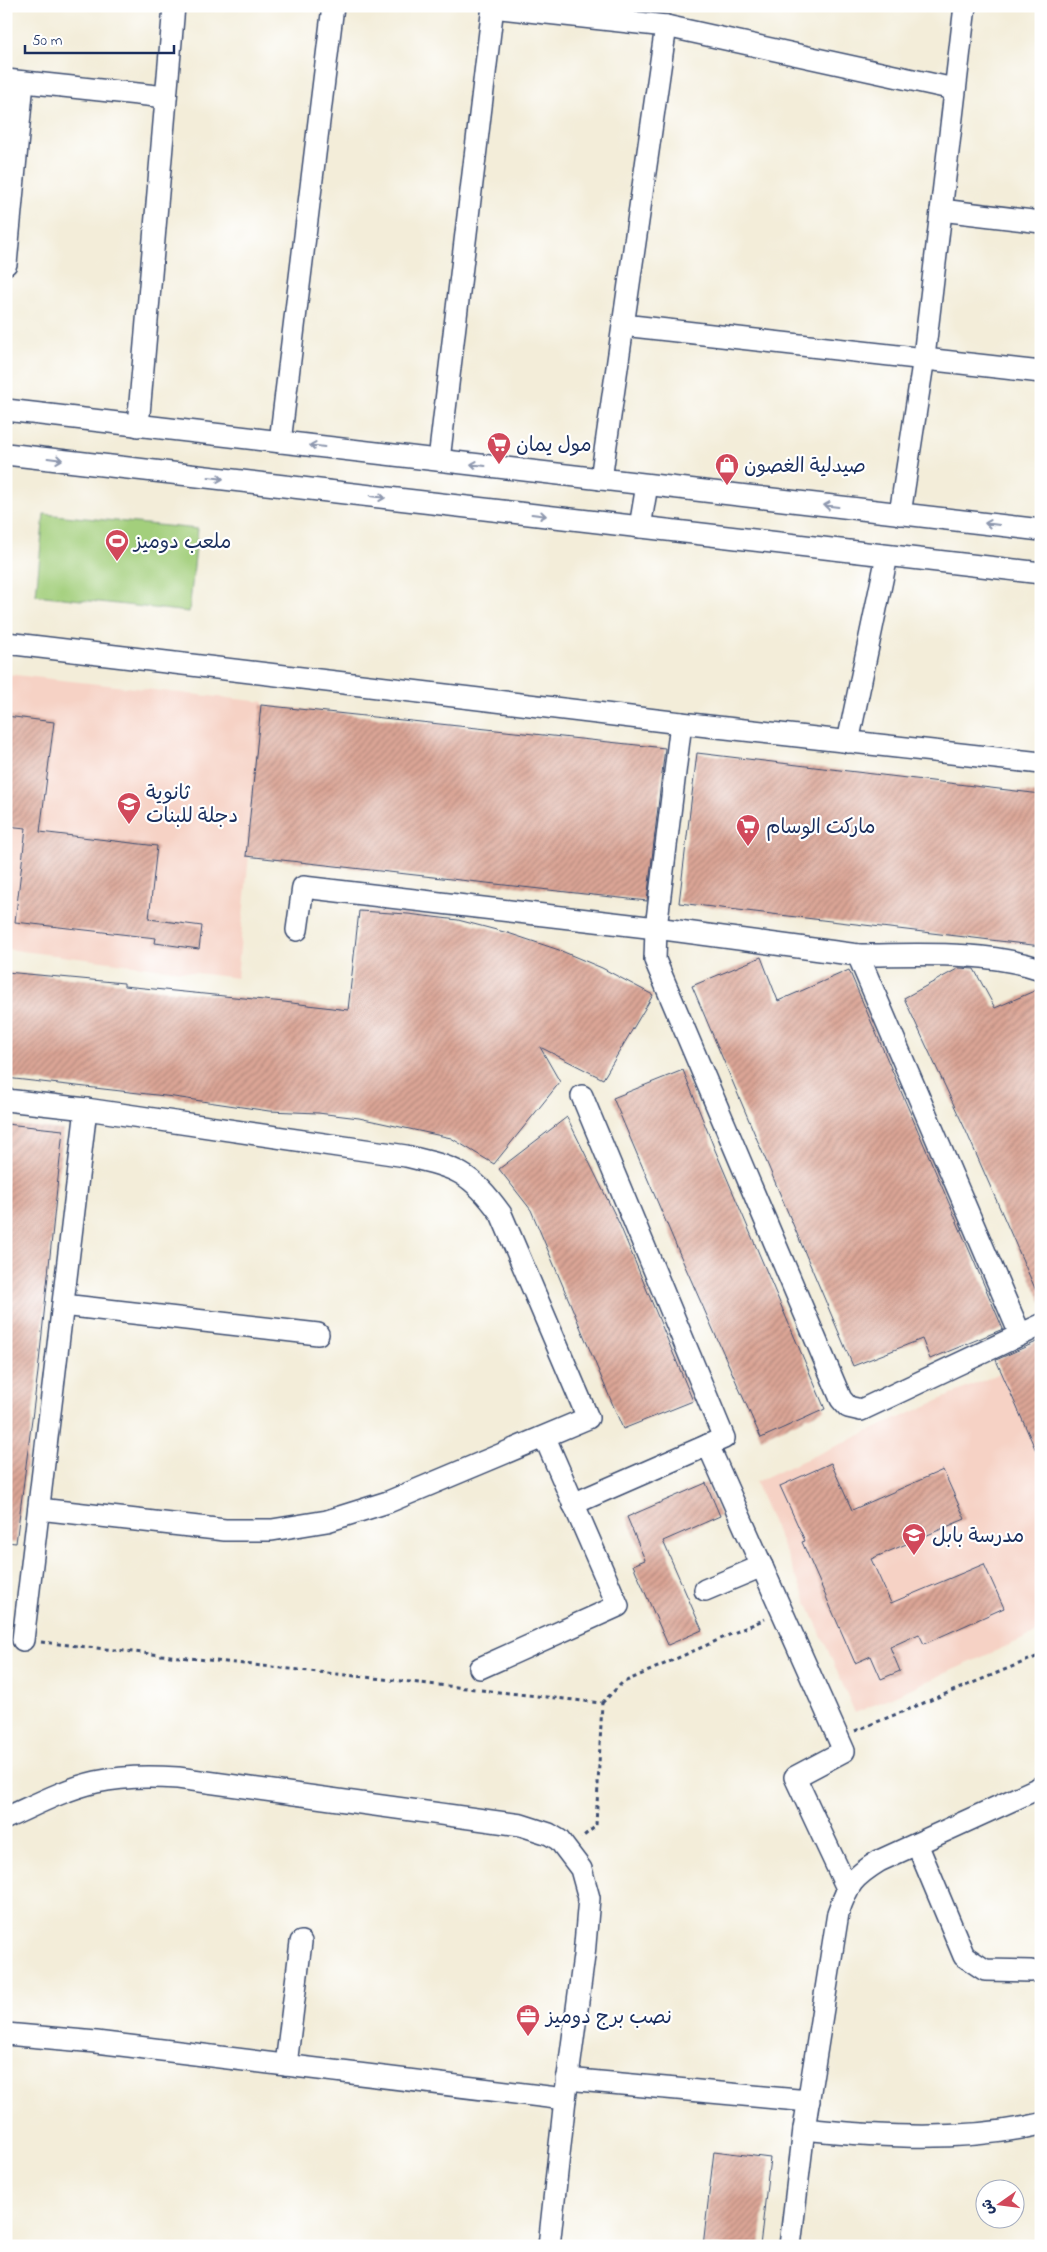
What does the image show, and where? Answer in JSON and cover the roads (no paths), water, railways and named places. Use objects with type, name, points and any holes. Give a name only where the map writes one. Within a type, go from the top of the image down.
[{"type":"street","points":[[138,426],[174,6]]},
{"type":"street","points":[[280,442],[333,6]]},
{"type":"street","points":[[900,514],[924,358],[964,6]]},
{"type":"street","points":[[439,460],[493,7],[666,26],[954,89]]},
{"type":"street","points":[[601,479],[666,26]]},
{"type":"street","points":[[7,258],[15,81],[166,97]]},
{"type":"street","points":[[941,210],[1041,222]]},
{"type":"street","points":[[623,325],[1041,372]]},
{"type":"street","points":[[6,410],[1041,530]]},
{"type":"street","points":[[6,454],[1041,573]]},
{"type":"street","points":[[640,527],[647,484]]},
{"type":"street","points":[[848,742],[887,556]]},
{"type":"street","points":[[6,644],[1041,763]]},
{"type":"street","points":[[682,723],[656,928],[655,960],[841,1399],[848,1407],[861,1410],[1041,1325]]},
{"type":"street","points":[[297,930],[302,887],[656,928],[858,955],[954,955],[1025,964],[1041,969]]},
{"type":"street","points":[[858,955],[1020,1334]]},
{"type":"street","points":[[573,1504],[724,1438],[582,1096]]},
{"type":"street","points":[[6,1100],[86,1109],[406,1156],[462,1172],[484,1190],[501,1214],[588,1418],[545,1438],[388,1502],[327,1521],[272,1530],[225,1530],[39,1509]]},
{"type":"street","points":[[23,1640],[86,1109]]},
{"type":"street","points":[[63,1305],[318,1334]]},
{"type":"street","points":[[480,1668],[618,1606],[545,1438]]},
{"type":"street","points":[[708,1445],[844,1751],[795,1777],[846,1888]]},
{"type":"street","points":[[705,1590],[762,1566]]},
{"type":"street","points":[[6,1818],[56,1796],[95,1783],[124,1778],[178,1778],[521,1825],[549,1834],[559,1840],[581,1869],[589,1898],[584,1956],[566,2089],[549,2246]]},
{"type":"street","points":[[790,2246],[804,2129],[838,1913],[846,1888],[862,1871],[1041,1787]]},
{"type":"street","points":[[917,1844],[964,1956],[985,1970],[1031,1971]]},
{"type":"street","points":[[286,2065],[301,1942]]},
{"type":"street","points":[[6,2034],[96,2042],[286,2065],[566,2089],[809,2101]]},
{"type":"street","points":[[804,2129],[878,2136],[952,2136],[1040,2126]]},
{"type":"place","name":"مول يمان","points":[[499,465]]},
{"type":"place","name":"صيدلية الغصون","points":[[727,486]]},
{"type":"place","name":"ملعب دوميز","points":[[117,562]]},
{"type":"place","name":"ثانوية دجلة للبنات","points":[[129,825]]},
{"type":"place","name":"ماركت الوسام","points":[[748,847]]},
{"type":"place","name":"مدرسة بابل","points":[[914,1556]]},
{"type":"place","name":"نصب برج دوميز","points":[[528,2037]]}]
